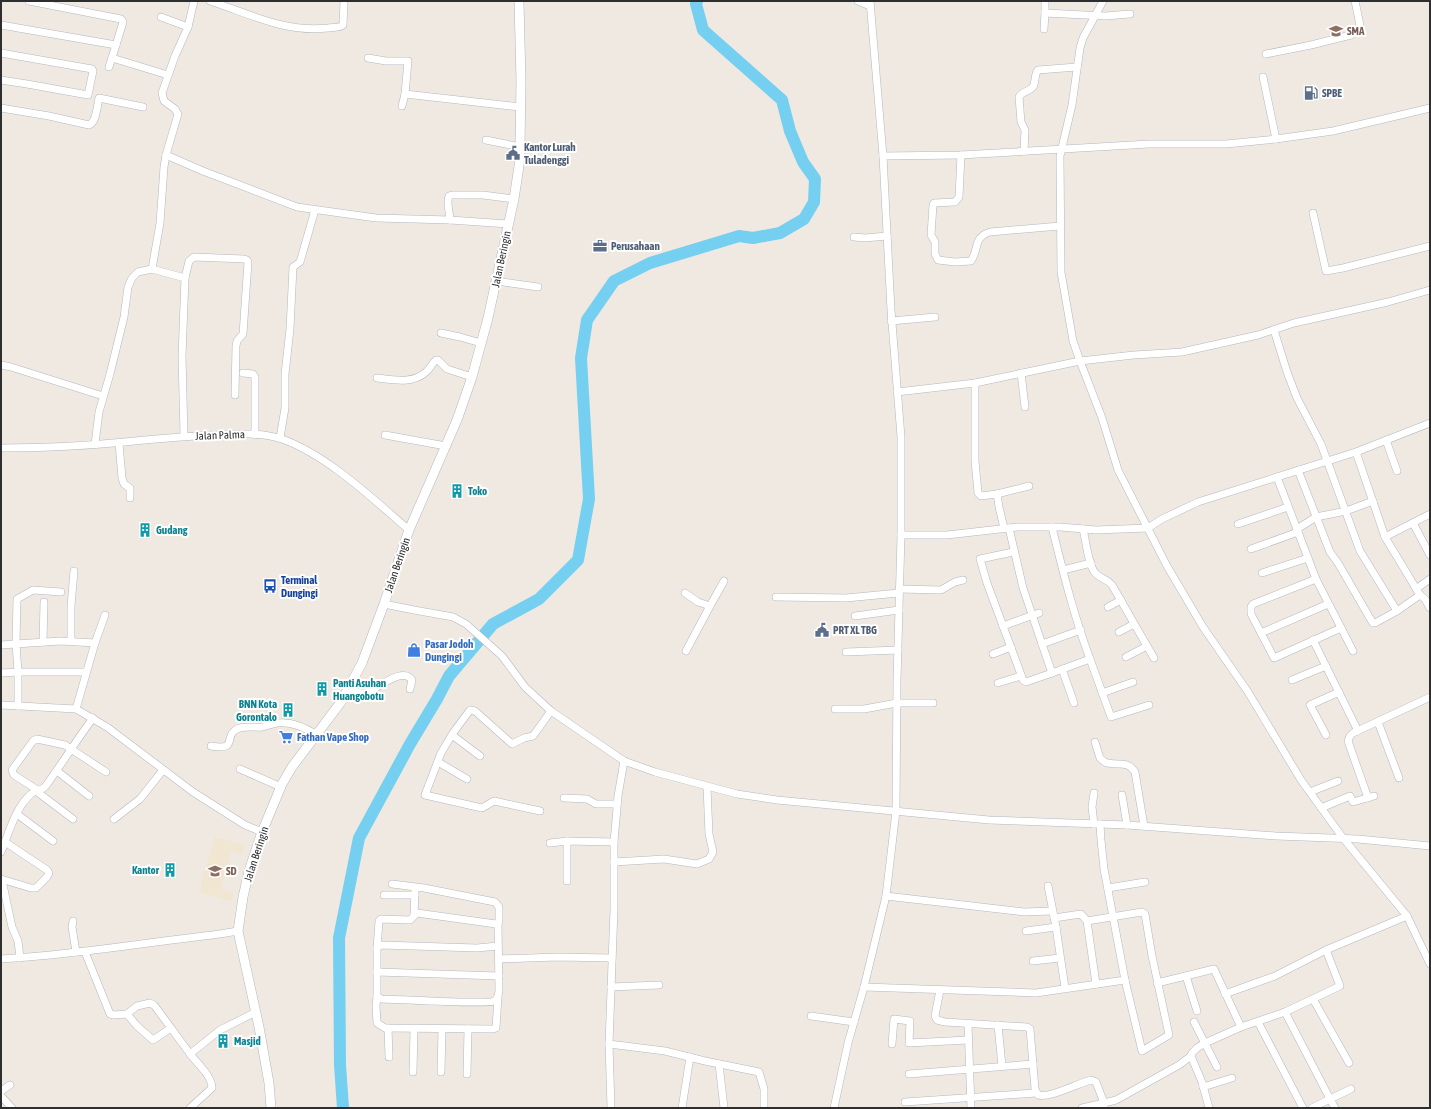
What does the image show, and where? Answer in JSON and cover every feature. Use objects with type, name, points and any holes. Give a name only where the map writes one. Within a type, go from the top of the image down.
[{"type":"street","points":[[29,1],[121,19],[123,22],[109,67]]},
{"type":"street","points":[[152,269],[160,223],[166,155],[178,114],[175,109],[162,98],[162,93],[175,56],[188,27],[194,1]]},
{"type":"street","points":[[210,1],[275,24],[321,29],[339,27],[343,25],[344,1]]},
{"type":"street","name":"Jalan Beringin","points":[[271,1108],[269,1083],[256,1012],[238,932],[243,897],[249,871],[262,832],[281,787],[292,767],[348,691],[362,663],[409,530],[457,420],[472,377],[496,281],[514,199],[520,146],[521,81],[519,1]]},
{"type":"street","points":[[834,1108],[886,896],[896,811],[901,535],[900,438],[891,321],[883,156],[870,3],[858,1]]},
{"type":"street","points":[[1044,29],[1045,1]]},
{"type":"street","points":[[1103,1],[1083,38],[1077,67],[1072,105],[1061,149],[1061,272],[1073,341],[1102,418],[1118,470],[1167,566],[1203,627],[1248,692],[1301,780],[1356,856],[1407,916],[1430,964]]},
{"type":"street","points":[[1266,54],[1311,45],[1355,33],[1360,25],[1354,1]]},
{"type":"street","points":[[1045,13],[1115,16],[1130,14]]},
{"type":"street","points":[[161,17],[188,27]]},
{"type":"street","points":[[1,25],[116,45]]},
{"type":"street","points":[[1,53],[92,69],[93,71],[88,95]]},
{"type":"street","points":[[112,58],[168,75]]},
{"type":"street","points":[[368,58],[386,61],[408,61],[405,94],[402,106]]},
{"type":"street","points":[[1024,151],[1026,130],[1021,122],[1019,97],[1021,94],[1034,86],[1035,74],[1038,70],[1077,67]]},
{"type":"street","points":[[1263,77],[1276,139]]},
{"type":"street","points":[[1,80],[88,95],[143,107]]},
{"type":"street","points":[[405,94],[520,107]]},
{"type":"street","points":[[1,108],[90,125],[94,120],[98,98]]},
{"type":"street","points":[[883,156],[961,155],[1162,144],[1226,144],[1333,131],[1430,108]]},
{"type":"street","points":[[486,140],[520,146]]},
{"type":"street","points":[[166,155],[203,171],[297,207],[376,218],[450,220],[508,224]]},
{"type":"street","points":[[961,155],[958,200],[955,202],[933,205],[931,235],[935,242],[935,254],[938,260],[956,262],[971,261],[979,239],[984,234],[990,232],[1060,226]]},
{"type":"street","points":[[450,220],[448,199],[452,194],[483,195],[514,199]]},
{"type":"street","points":[[280,438],[285,408],[285,374],[290,329],[293,267],[300,262],[315,210]]},
{"type":"street","points":[[1313,213],[1326,271],[1430,246]]},
{"type":"street","points":[[854,237],[865,238],[887,236]]},
{"type":"street","points":[[184,436],[182,356],[185,278],[189,261],[194,257],[244,259],[248,262],[243,334],[237,341],[236,346],[235,395]]},
{"type":"street","points":[[95,444],[99,412],[124,317],[128,287],[132,278],[138,272],[152,269],[185,278]]},
{"type":"street","points":[[496,281],[538,287]]},
{"type":"street","points":[[897,392],[974,383],[1080,361],[1134,355],[1182,352],[1258,335],[1294,323],[1388,302],[1430,290]]},
{"type":"street","points":[[891,321],[935,317]]},
{"type":"street","points":[[1274,330],[1297,398],[1314,428],[1360,550],[1397,611]]},
{"type":"street","points":[[441,333],[460,336],[481,343]]},
{"type":"street","points":[[377,378],[395,380],[416,379],[427,372],[436,360],[438,360],[447,369],[472,377]]},
{"type":"street","points":[[1,365],[103,396]]},
{"type":"street","points":[[243,373],[253,374],[255,377],[255,435]]},
{"type":"street","points":[[1021,373],[1025,407]]},
{"type":"street","points":[[974,383],[975,461],[978,493],[981,496],[997,494],[1029,486]]},
{"type":"street","points":[[901,535],[947,535],[1008,532],[1052,527],[1096,530],[1148,528],[1162,519],[1198,502],[1326,460],[1356,452],[1430,425]]},
{"type":"street","points":[[1356,452],[1430,425]]},
{"type":"street","name":"Jalan Palma","points":[[1,448],[119,443],[184,436],[233,434],[280,438],[311,453],[345,477],[366,492],[409,530]]},
{"type":"street","points":[[385,436],[446,446]]},
{"type":"street","points":[[1386,440],[1397,471]]},
{"type":"street","points":[[119,443],[122,478],[124,484],[130,488],[130,498]]},
{"type":"street","points":[[1356,452],[1385,537],[1418,592],[1430,608]]},
{"type":"street","points":[[1298,470],[1330,552],[1338,562],[1373,623],[1397,611],[1430,580]]},
{"type":"street","points":[[1277,477],[1316,579],[1353,651]]},
{"type":"street","points":[[997,494],[998,506],[1008,532],[1032,616],[1052,673]]},
{"type":"street","points":[[1252,547],[1297,531],[1317,519],[1346,511],[1373,501]]},
{"type":"street","points":[[1239,522],[1288,507]]},
{"type":"street","points":[[1385,537],[1430,514]]},
{"type":"street","points":[[1412,523],[1430,555]]},
{"type":"street","points":[[1052,527],[1073,610],[1110,716],[1112,717],[1149,705]]},
{"type":"street","points":[[1084,528],[1091,563],[1096,573],[1108,580],[1154,658]]},
{"type":"street","points":[[1014,552],[980,559],[987,583],[1022,680],[1026,682],[1090,659]]},
{"type":"street","points":[[1263,572],[1308,558]]},
{"type":"street","points":[[1063,570],[1091,563]]},
{"type":"street","points":[[71,641],[71,606],[74,571]]},
{"type":"street","points":[[1316,579],[1253,604],[1250,609],[1251,614],[1274,658],[1341,628]]},
{"type":"street","points":[[776,597],[846,598],[899,591],[941,590],[955,582],[963,580]]},
{"type":"street","points":[[686,651],[724,581]]},
{"type":"street","points":[[18,706],[16,644],[17,599],[33,590],[61,592]]},
{"type":"street","points":[[684,593],[698,602],[710,606]]},
{"type":"street","points":[[1108,607],[1121,600]]},
{"type":"street","points":[[43,642],[44,602]]},
{"type":"street","points":[[384,604],[453,617],[466,624],[502,656],[525,687],[551,711],[624,761],[655,772],[737,794],[777,800],[989,820],[1144,826],[1276,836],[1343,838],[1430,846]]},
{"type":"street","points":[[1261,633],[1328,604]]},
{"type":"street","points":[[855,616],[899,610]]},
{"type":"street","points":[[1003,626],[1039,613]]},
{"type":"street","points":[[76,709],[86,672],[105,615]]},
{"type":"street","points":[[1119,632],[1134,624]]},
{"type":"street","points":[[1042,644],[1081,630]]},
{"type":"street","points":[[1313,640],[1358,731]]},
{"type":"street","points":[[1,645],[71,641],[95,643]]},
{"type":"street","points":[[1126,657],[1147,646]]},
{"type":"street","points":[[993,654],[1011,647]]},
{"type":"street","points":[[846,652],[898,650]]},
{"type":"street","points":[[1292,680],[1326,666]]},
{"type":"street","points":[[1062,669],[1074,704]]},
{"type":"street","points":[[1,673],[86,672]]},
{"type":"street","points":[[348,691],[361,693],[369,692],[394,678],[406,675],[412,680],[410,689]]},
{"type":"street","points":[[998,684],[1021,676]]},
{"type":"street","points":[[1102,692],[1133,682]]},
{"type":"street","points":[[1326,735],[1310,705],[1339,692]]},
{"type":"street","points":[[1321,808],[1350,796],[1352,802],[1371,797],[1348,741],[1351,735],[1430,697]]},
{"type":"street","points":[[835,709],[864,709],[897,703],[933,703]]},
{"type":"street","points":[[1,704],[76,709],[93,718],[128,742],[163,770],[214,806],[245,825],[262,832]]},
{"type":"street","points":[[540,812],[494,801],[482,808],[425,795],[441,753],[470,710],[475,710],[512,744],[524,738],[533,736],[551,711]]},
{"type":"street","points":[[1,852],[17,814],[30,795],[44,787],[57,771],[71,748],[93,718]]},
{"type":"street","points":[[1378,722],[1399,778]]},
{"type":"street","points":[[211,746],[221,748],[227,746],[232,734],[238,728],[262,727],[276,723],[293,724],[303,727],[317,735]]},
{"type":"street","points":[[452,735],[480,756]]},
{"type":"street","points":[[73,819],[14,775],[12,772],[13,768],[19,759],[33,741],[37,739],[61,744],[71,748],[106,772]]},
{"type":"street","points":[[1095,742],[1100,758],[1108,763],[1131,766],[1135,772],[1144,826]]},
{"type":"street","points":[[611,1108],[609,1044],[614,909],[614,842],[617,804],[624,761]]},
{"type":"street","points":[[438,762],[467,780]]},
{"type":"street","points":[[240,769],[281,787]]},
{"type":"street","points":[[114,819],[140,799],[163,770]]},
{"type":"street","points":[[57,771],[89,796]]},
{"type":"street","points":[[1310,792],[1338,781]]},
{"type":"street","points":[[614,862],[664,859],[697,864],[709,859],[713,852],[709,834],[707,787]]},
{"type":"street","points":[[1087,921],[1114,916],[1142,912],[1144,914],[1157,983],[1169,1035],[1142,1051],[1125,980],[1114,916],[1108,888],[1097,824],[1092,806],[1094,793]]},
{"type":"street","points":[[1122,796],[1127,825]]},
{"type":"street","points":[[564,798],[587,799],[596,804],[617,804]]},
{"type":"street","points":[[17,814],[53,841]]},
{"type":"street","points":[[1356,856],[1355,847],[1361,840]]},
{"type":"street","points":[[550,843],[567,841],[614,842]]},
{"type":"street","points":[[567,841],[567,881]]},
{"type":"street","points":[[5,842],[47,870],[49,873],[36,888],[31,888],[2,879],[12,927],[18,941],[20,958]]},
{"type":"street","points":[[1108,888],[1145,882]]},
{"type":"street","points":[[392,884],[415,887],[495,902],[500,907],[498,923],[499,991],[496,1028],[388,1028],[377,1023],[377,948],[379,920],[410,920],[413,918],[415,887]]},
{"type":"street","points":[[1048,886],[1065,988]]},
{"type":"street","points":[[384,895],[415,895]]},
{"type":"street","points":[[886,896],[1024,912],[1081,914],[1087,921],[1096,984]]},
{"type":"street","points":[[414,914],[417,913],[496,924],[498,923]]},
{"type":"street","points":[[1225,994],[1275,976],[1326,950],[1407,916]]},
{"type":"street","points":[[73,921],[72,927],[76,952]]},
{"type":"street","points":[[1026,931],[1056,927]]},
{"type":"street","points":[[1,959],[85,952],[158,942],[202,938],[238,932]]},
{"type":"street","points":[[377,948],[380,945],[478,948],[498,946]]},
{"type":"street","points":[[1082,1108],[1104,1105],[1116,1100],[1191,1056],[1197,1048],[1205,1042],[1285,1012],[1340,986],[1326,950]]},
{"type":"street","points":[[85,952],[108,1012],[112,1015],[127,1014],[137,1006],[150,1003],[154,1005],[209,1078],[212,1088],[190,1108]]},
{"type":"street","points":[[499,959],[557,957],[612,958]]},
{"type":"street","points":[[1032,961],[1060,958]]},
{"type":"street","points":[[1157,983],[1214,969],[1241,1028]]},
{"type":"street","points":[[377,972],[499,976]]},
{"type":"street","points":[[1186,976],[1197,1011]]},
{"type":"street","points":[[864,987],[1036,993],[1125,980]]},
{"type":"street","points":[[611,987],[659,985]]},
{"type":"street","points":[[940,990],[936,1016],[937,1020],[968,1024],[1027,1027],[1030,1029],[1036,1093]]},
{"type":"street","points":[[377,996],[381,998],[474,1003],[491,1002],[498,997]]},
{"type":"street","points":[[1313,999],[1349,1063]]},
{"type":"street","points":[[190,1054],[220,1030],[256,1012]]},
{"type":"street","points":[[1285,1012],[1335,1108]]},
{"type":"street","points":[[127,1014],[137,1026],[153,1040],[171,1028]]},
{"type":"street","points":[[811,1016],[854,1022]]},
{"type":"street","points":[[892,1044],[894,1019],[910,1021],[909,1042],[968,1040]]},
{"type":"street","points":[[1194,1022],[1217,1067]]},
{"type":"street","points":[[1258,1022],[1303,1108]]},
{"type":"street","points":[[968,1024],[971,1108]]},
{"type":"street","points":[[998,1025],[1002,1066]]},
{"type":"street","points":[[388,1028],[389,1057]]},
{"type":"street","points":[[413,1072],[414,1029]]},
{"type":"street","points":[[441,1072],[442,1029]]},
{"type":"street","points":[[467,1074],[468,1029]]},
{"type":"street","points":[[609,1044],[665,1051],[759,1072],[764,1089],[764,1108]]},
{"type":"street","points":[[1191,1056],[1209,1108]]},
{"type":"street","points":[[682,1108],[690,1057]]},
{"type":"street","points":[[719,1064],[724,1108]]},
{"type":"street","points":[[909,1074],[1033,1064]]},
{"type":"street","points":[[1203,1087],[1232,1078]]},
{"type":"street","points":[[905,1102],[1036,1093],[1043,1096],[1093,1080],[1098,1084],[1104,1105]]},
{"type":"street","points":[[1,1091],[10,1085]]},
{"type":"street","points":[[1312,1108],[1351,1089]]},
{"type":"street","points":[[1,1096],[12,1108]]},
{"type":"shaded area","name":"SD","points":[[215,837],[245,845],[242,854],[231,851],[221,889],[234,893],[231,901],[199,892]]},
{"type":"waterway","points":[[343,1108],[340,1065],[339,938],[359,838],[449,676],[493,624],[539,599],[578,560],[589,499],[581,358],[587,320],[614,281],[650,263],[739,236],[753,238],[780,233],[804,219],[814,202],[815,179],[803,162],[790,131],[782,100],[703,30],[696,4],[697,1]]},
{"type":"place","name":"SMA","points":[[1336,31]]},
{"type":"place","name":"SPBE","points":[[1311,93]]},
{"type":"place","name":"Kantor Lurah Tuladenggi","points":[[513,153]]},
{"type":"place","name":"Perusahaan","points":[[600,246]]},
{"type":"place","name":"Toko","points":[[457,491]]},
{"type":"place","name":"Gudang","points":[[145,530]]},
{"type":"place","name":"Terminal Dungingi","points":[[270,586]]},
{"type":"place","name":"PRT XL TBG","points":[[822,630]]},
{"type":"place","name":"Pasar Jodoh Dungingi","points":[[414,650]]},
{"type":"place","name":"Panti Asuhan Huangobotu","points":[[322,689]]},
{"type":"place","name":"BNN Kota Gorontalo","points":[[288,710]]},
{"type":"place","name":"Fathan Vape Shop","points":[[286,737]]},
{"type":"place","name":"Kantor","points":[[170,870]]},
{"type":"place","name":"SD","points":[[215,871]]},
{"type":"place","name":"Masjid","points":[[223,1041]]}]
